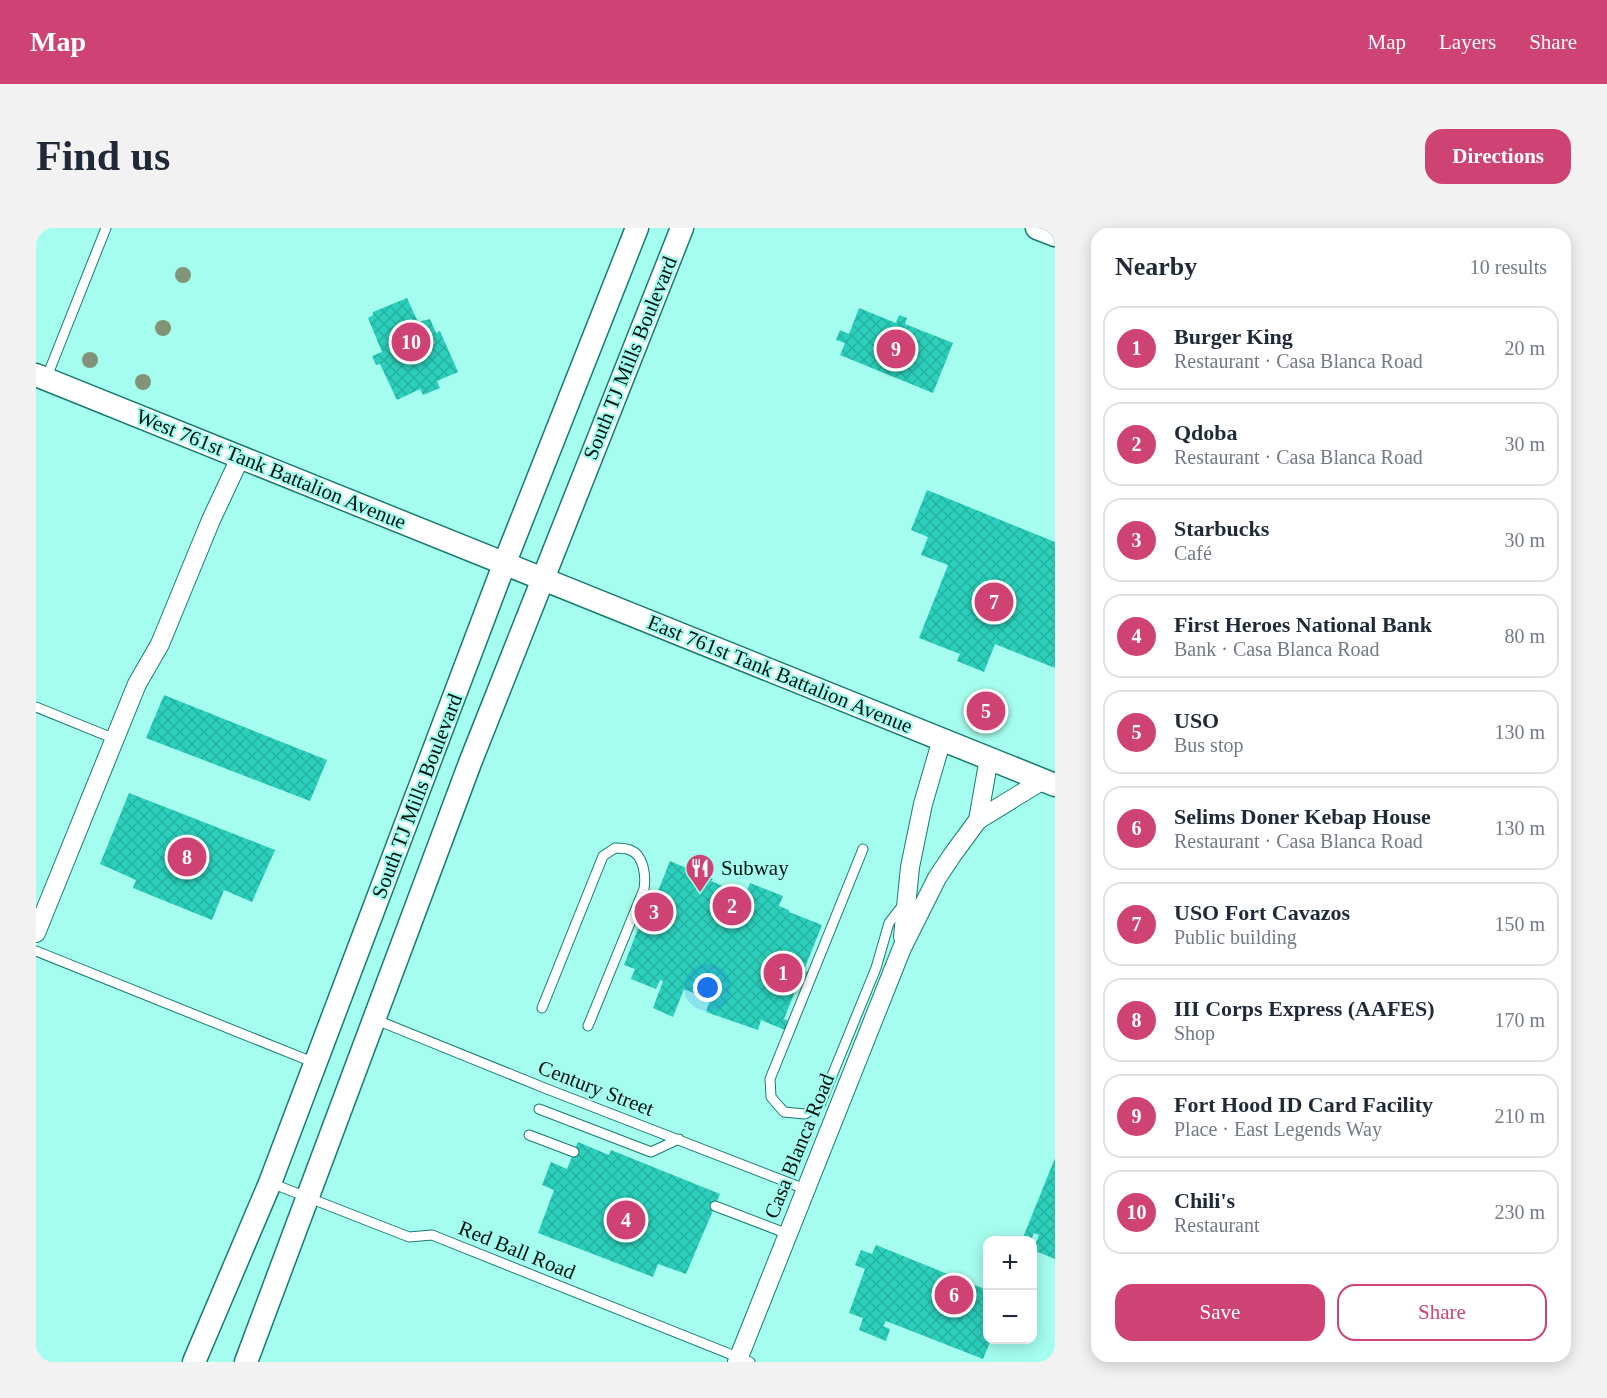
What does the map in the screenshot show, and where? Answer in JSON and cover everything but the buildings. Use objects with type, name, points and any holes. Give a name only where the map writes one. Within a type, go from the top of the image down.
[{"type":"street","name":"South TJ Mills Boulevard","points":[[194,1362],[270,1183],[505,562],[637,228]]},
{"type":"street","name":"South TJ Mills Boulevard","points":[[246,1362],[542,578],[682,228]]},
{"type":"street","points":[[1037,228],[1055,235]]},
{"type":"street","name":"West 761st Tank Battalion Avenue","points":[[41,377],[505,562]]},
{"type":"street","points":[[36,933],[116,739],[136,684],[162,639],[211,520],[240,458]]},
{"type":"street","name":"East 761st Tank Battalion Avenue","points":[[505,562],[1049,782]]},
{"type":"street","name":"Casa Blanca Road","points":[[902,948],[910,867],[921,815],[942,739]]},
{"type":"street","name":"Casa Blanca Road","points":[[978,820],[989,758]]},
{"type":"street","name":"Casa Blanca Road","points":[[742,1361],[805,1189],[902,948],[937,878],[978,820],[1049,782]]},
{"type":"lane","points":[[41,377],[106,228]]},
{"type":"lane","points":[[36,707],[116,739]]},
{"type":"lane","points":[[542,1008],[603,856],[615,848],[631,850],[639,858],[646,876],[644,889],[588,1026]]},
{"type":"lane","points":[[863,849],[770,1079],[771,1097],[784,1112],[805,1114],[820,1106],[876,968],[889,922],[907,901]]},
{"type":"lane","points":[[36,951],[315,1063]]},
{"type":"lane","name":"Century Street","points":[[374,1018],[805,1189]]},
{"type":"lane","points":[[539,1109],[651,1152],[679,1140]]},
{"type":"lane","points":[[529,1135],[574,1152]]},
{"type":"lane","name":"Red Ball Road","points":[[270,1183],[409,1237],[432,1235],[742,1361]]},
{"type":"lane","points":[[715,1206],[788,1234]]},
{"type":"place","name":"Chili's","points":[[411,342]]},
{"type":"place","name":"Fort Hood ID Card Facility","points":[[896,349]]},
{"type":"place","name":"USO Fort Cavazos","points":[[994,602]]},
{"type":"place","name":"USO","points":[[986,711]]},
{"type":"place","name":"III Corps Express (AAFES)","points":[[187,857]]},
{"type":"place","name":"Subway","points":[[700,894]]},
{"type":"place","name":"Qdoba","points":[[732,906]]},
{"type":"place","name":"Starbucks","points":[[654,912]]},
{"type":"place","name":"Burger King","points":[[783,973]]},
{"type":"place","name":"First Heroes National Bank","points":[[626,1220]]},
{"type":"place","name":"Selims Doner Kebap House","points":[[954,1295]]}]
